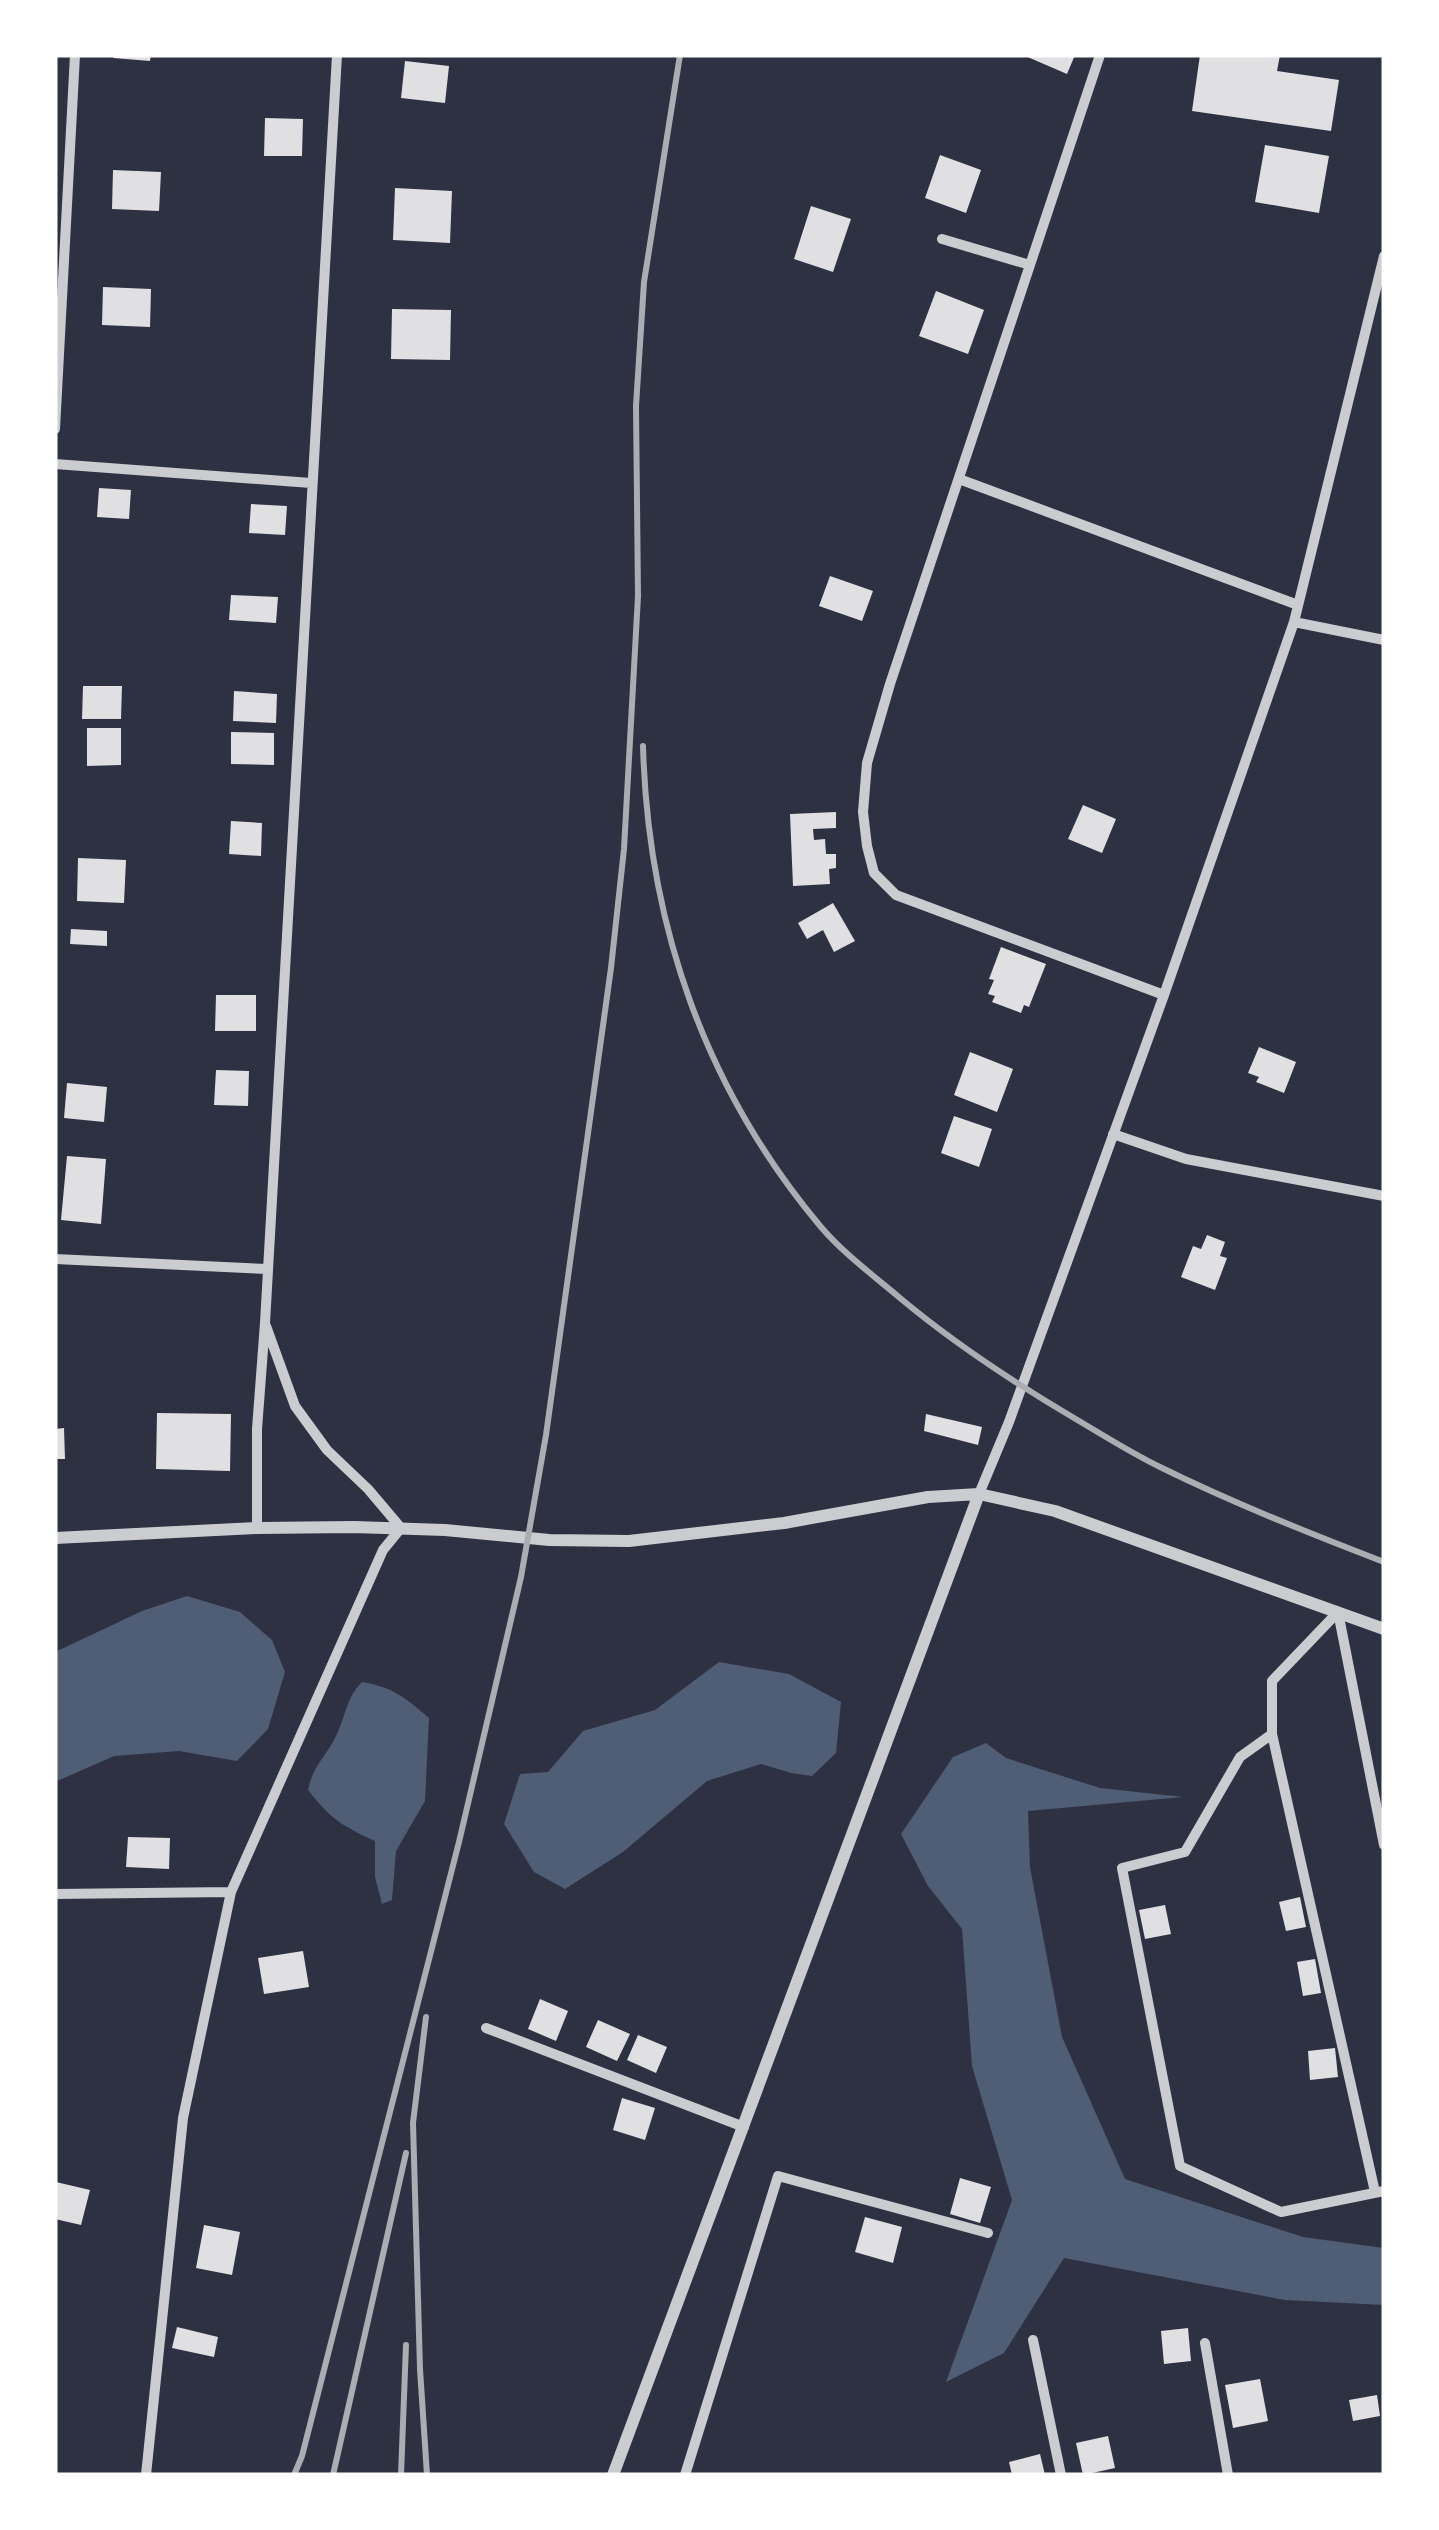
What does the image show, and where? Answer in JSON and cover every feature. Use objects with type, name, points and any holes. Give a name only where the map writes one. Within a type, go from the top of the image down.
[{"type":"street","points":[[55,429],[75,55]]},
{"type":"street","points":[[257,1528],[257,1428],[266,1324],[336,55]]},
{"type":"street","points":[[1100,55],[890,684],[867,763],[863,812],[874,873],[896,895],[1164,995]]},
{"type":"street","points":[[942,239],[1030,265]]},
{"type":"street","points":[[613,2475],[1009,1422],[1294,622],[1384,256]]},
{"type":"street","points":[[55,464],[311,483]]},
{"type":"street","points":[[959,479],[1298,605]]},
{"type":"street","points":[[1294,622],[1384,640]]},
{"type":"street","points":[[1114,1134],[1186,1159],[1384,1196]]},
{"type":"street","points":[[55,1259],[267,1268]]},
{"type":"street","points":[[266,1324],[295,1406],[327,1450],[368,1488],[400,1528]]},
{"type":"street","points":[[55,1538],[257,1528],[400,1528],[549,1540],[629,1541],[784,1523],[928,1497],[979,1494],[1055,1511],[1384,1629]]},
{"type":"street","points":[[146,2475],[184,2118],[231,1892],[383,1550],[400,1528]]},
{"type":"street","points":[[1272,1734],[1240,1757],[1185,1852],[1122,1868],[1180,2166],[1281,2212],[1379,2192],[1272,1734],[1272,1681],[1338,1612]]},
{"type":"street","points":[[1338,1612],[1384,1845]]},
{"type":"street","points":[[55,1894],[231,1892]]},
{"type":"street","points":[[486,2028],[744,2127]]},
{"type":"street","points":[[686,2475],[778,2176],[988,2234]]},
{"type":"street","points":[[1033,2340],[1061,2475]]},
{"type":"street","points":[[1205,2342],[1228,2475]]},
{"type":"water","points":[[187,1596],[240,1612],[272,1640],[285,1672],[268,1729],[237,1761],[179,1751],[114,1756],[55,1782],[55,1652],[142,1611]]},
{"type":"water","points":[[719,1662],[789,1674],[841,1702],[836,1753],[812,1776],[761,1764],[707,1781],[623,1852],[565,1889],[534,1872],[504,1824],[520,1774],[548,1772],[583,1731],[655,1710]]},
{"type":"water","points":[[362,1682],[398,1694],[429,1718],[425,1801],[396,1851],[392,1900],[382,1904],[375,1877],[375,1841],[338,1821],[308,1790],[352,1695]]},
{"type":"water","points":[[986,1743],[1006,1758],[1100,1788],[1183,1797],[1028,1811],[1030,1867],[1062,2037],[1125,2179],[1303,2237],[1384,2248],[1384,2305],[1285,2300],[1064,2258],[1004,2353],[946,2382],[1012,2200],[972,2066],[962,1929],[928,1886],[901,1834],[953,1757]]},
{"type":"building","points":[[151,55],[150,61],[113,58]]},
{"type":"building","points":[[1023,55],[1075,55],[1067,74]]},
{"type":"building","points":[[1200,55],[1280,55],[1277,71],[1339,80],[1331,131],[1192,111]]},
{"type":"building","points":[[405,61],[449,66],[445,103],[401,98]]},
{"type":"building","points":[[265,118],[303,119],[302,156],[264,156]]},
{"type":"building","points":[[1265,145],[1329,156],[1319,213],[1255,202]]},
{"type":"building","points":[[940,155],[981,170],[966,213],[925,198]]},
{"type":"building","points":[[113,170],[161,172],[159,211],[112,209]]},
{"type":"building","points":[[395,188],[452,191],[450,243],[393,240]]},
{"type":"building","points":[[811,206],[851,219],[833,272],[794,259]]},
{"type":"building","points":[[103,287],[151,289],[150,327],[102,325]]},
{"type":"building","points":[[936,291],[984,310],[968,354],[919,336]]},
{"type":"building","points":[[392,309],[451,310],[450,360],[391,359]]},
{"type":"building","points":[[99,488],[131,490],[129,519],[97,517]]},
{"type":"building","points":[[251,504],[287,506],[285,535],[249,533]]},
{"type":"building","points":[[830,576],[873,591],[862,621],[819,606]]},
{"type":"building","points":[[231,595],[278,597],[276,623],[229,620]]},
{"type":"building","points":[[83,686],[122,686],[121,719],[82,719]]},
{"type":"building","points":[[234,691],[277,694],[276,723],[233,721]]},
{"type":"building","points":[[87,728],[121,728],[121,765],[87,766]]},
{"type":"building","points":[[231,732],[274,733],[274,765],[231,764]]},
{"type":"building","points":[[1083,805],[1116,819],[1102,853],[1068,839]]},
{"type":"building","points":[[836,812],[836,828],[813,829],[814,840],[825,839],[826,854],[836,854],[836,868],[829,869],[830,884],[793,886],[790,814]]},
{"type":"building","points":[[231,821],[262,823],[261,856],[229,854]]},
{"type":"building","points":[[78,858],[126,860],[124,903],[77,901]]},
{"type":"building","points":[[833,903],[855,941],[834,952],[823,930],[807,939],[798,923]]},
{"type":"building","points":[[71,929],[107,931],[107,946],[70,944]]},
{"type":"building","points":[[1001,947],[1046,964],[1029,1007],[1024,1005],[1021,1013],[992,1002],[995,996],[988,994],[994,980],[989,979]]},
{"type":"building","points":[[216,995],[256,995],[256,1031],[215,1031]]},
{"type":"building","points":[[1259,1047],[1296,1062],[1284,1093],[1256,1082],[1259,1077],[1248,1073]]},
{"type":"building","points":[[970,1052],[1013,1069],[997,1112],[954,1095]]},
{"type":"building","points":[[216,1070],[249,1071],[248,1106],[214,1105]]},
{"type":"building","points":[[67,1083],[107,1087],[104,1122],[64,1118]]},
{"type":"building","points":[[954,1116],[992,1129],[979,1167],[941,1153]]},
{"type":"building","points":[[67,1156],[106,1159],[101,1224],[61,1220]]},
{"type":"building","points":[[1207,1235],[1225,1242],[1220,1256],[1227,1258],[1215,1290],[1181,1277],[1193,1246],[1201,1249]]},
{"type":"building","points":[[157,1413],[231,1414],[230,1471],[156,1469]]},
{"type":"building","points":[[926,1414],[982,1427],[978,1445],[924,1431]]},
{"type":"building","points":[[64,1428],[65,1459],[55,1459],[55,1429]]},
{"type":"building","points":[[128,1837],[170,1838],[169,1869],[126,1867]]},
{"type":"building","points":[[1300,1897],[1306,1927],[1286,1931],[1279,1902]]},
{"type":"building","points":[[1165,1905],[1171,1934],[1145,1939],[1139,1910]]},
{"type":"building","points":[[303,1951],[309,1987],[264,1994],[258,1958]]},
{"type":"building","points":[[1315,1959],[1321,1993],[1303,1996],[1297,1962]]},
{"type":"building","points":[[540,1999],[568,2011],[556,2041],[528,2029]]},
{"type":"building","points":[[598,2020],[630,2034],[617,2061],[586,2047]]},
{"type":"building","points":[[638,2035],[667,2047],[656,2073],[627,2060]]},
{"type":"building","points":[[1335,2048],[1338,2077],[1310,2080],[1308,2051]]},
{"type":"building","points":[[622,2098],[655,2108],[645,2140],[613,2130]]},
{"type":"building","points":[[960,2178],[991,2187],[980,2223],[950,2214]]},
{"type":"building","points":[[56,2182],[90,2190],[81,2225],[55,2219]]},
{"type":"building","points":[[865,2217],[902,2227],[893,2263],[855,2252]]},
{"type":"building","points":[[204,2225],[240,2232],[232,2275],[196,2268]]},
{"type":"building","points":[[177,2327],[218,2337],[214,2357],[172,2348]]},
{"type":"building","points":[[1188,2328],[1191,2361],[1164,2364],[1161,2331]]},
{"type":"building","points":[[1260,2379],[1268,2421],[1233,2428],[1225,2385]]},
{"type":"building","points":[[1377,2395],[1380,2416],[1353,2421],[1349,2400]]},
{"type":"building","points":[[1108,2436],[1115,2468],[1083,2475],[1076,2443]]},
{"type":"building","points":[[1040,2454],[1045,2475],[1012,2475],[1009,2462]]},
{"type":"railway","points":[[294,2475],[459,1842],[521,1577],[546,1435],[624,849],[638,596],[636,406],[644,282],[680,55]]},
{"type":"railway","points":[[643,746],[647,812],[657,877],[690,1002],[745,1119],[780,1174],[830,1237],[963,1347],[1117,1444],[1215,1493],[1384,1562]]},
{"type":"railway","points":[[426,2017],[413,2123],[427,2475]]},
{"type":"railway","points":[[333,2475],[406,2153]]},
{"type":"railway","points":[[401,2475],[406,2345]]}]
